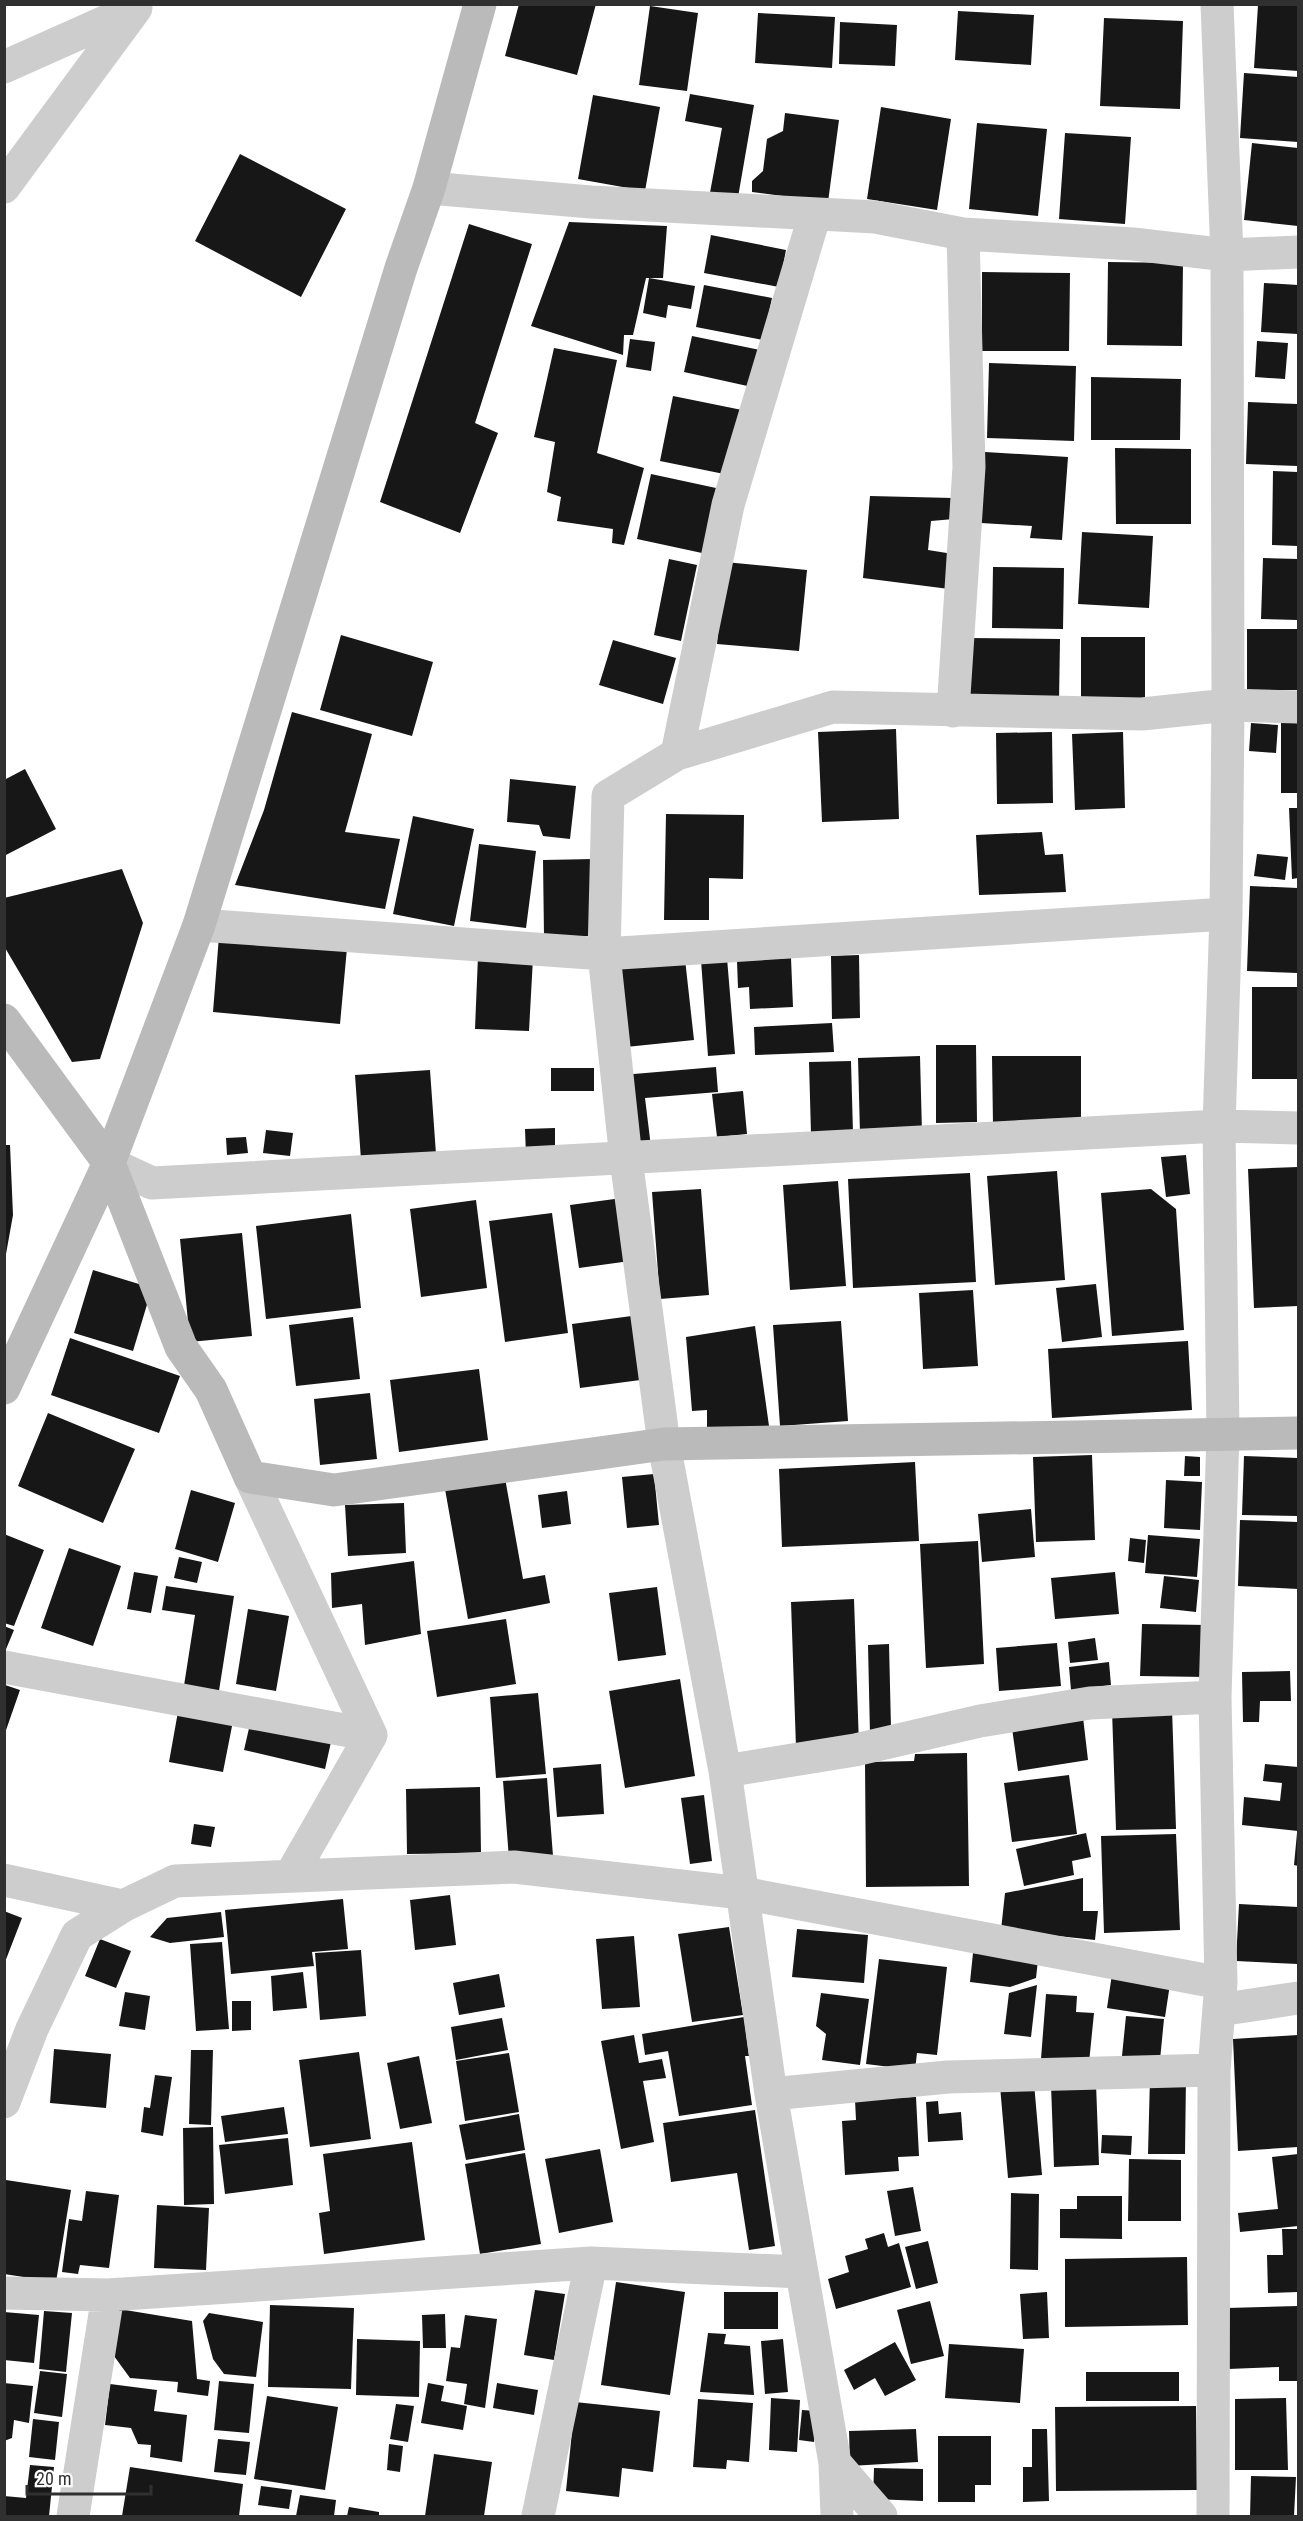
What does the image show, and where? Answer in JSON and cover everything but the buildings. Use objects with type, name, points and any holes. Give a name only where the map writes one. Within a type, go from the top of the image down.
[{"type":"street","points":[[4,1388],[109,1163],[199,925],[401,268],[429,188],[480,4]]},
{"type":"street","points":[[1213,2517],[1214,2070],[1220,1997],[1215,1697],[1223,1433],[1219,1126],[1226,914],[1228,705],[1227,255],[1217,4]]},
{"type":"street","points":[[4,67],[137,6]]},
{"type":"street","points":[[4,187],[137,6]]},
{"type":"street","points":[[429,188],[591,202],[875,217],[963,234],[1133,244],[1227,255],[1299,252]]},
{"type":"street","points":[[677,754],[728,505],[815,214]]},
{"type":"street","points":[[953,711],[969,467],[963,234]]},
{"type":"street","points":[[837,2517],[834,2463],[771,2094],[725,1771],[664,1444],[626,1159],[604,954],[608,796],[677,754],[833,707],[1142,714],[1228,705],[1299,707]]},
{"type":"street","points":[[199,925],[604,954],[1226,914]]},
{"type":"street","points":[[4,1020],[109,1163],[181,1347],[211,1390],[371,1735]]},
{"type":"street","points":[[109,1163],[152,1184],[1219,1126],[1299,1128]]},
{"type":"street","points":[[250,1478],[334,1490],[664,1444],[1299,1433]]},
{"type":"street","points":[[4,1667],[371,1735]]},
{"type":"street","points":[[725,1771],[855,1750],[980,1721],[1090,1703],[1215,1697]]},
{"type":"street","points":[[291,1875],[371,1735]]},
{"type":"street","points":[[4,2102],[32,2029],[77,1935],[123,1906],[175,1881],[514,1867],[742,1893],[1220,1997],[1299,1998]]},
{"type":"street","points":[[4,1880],[123,1906]]},
{"type":"street","points":[[771,2094],[948,2077],[1214,2070]]},
{"type":"street","points":[[4,2293],[108,2295],[591,2263],[801,2272]]},
{"type":"street","points":[[538,2517],[591,2263]]},
{"type":"street","points":[[73,2517],[108,2295]]},
{"type":"street","points":[[834,2463],[881,2517]]}]
